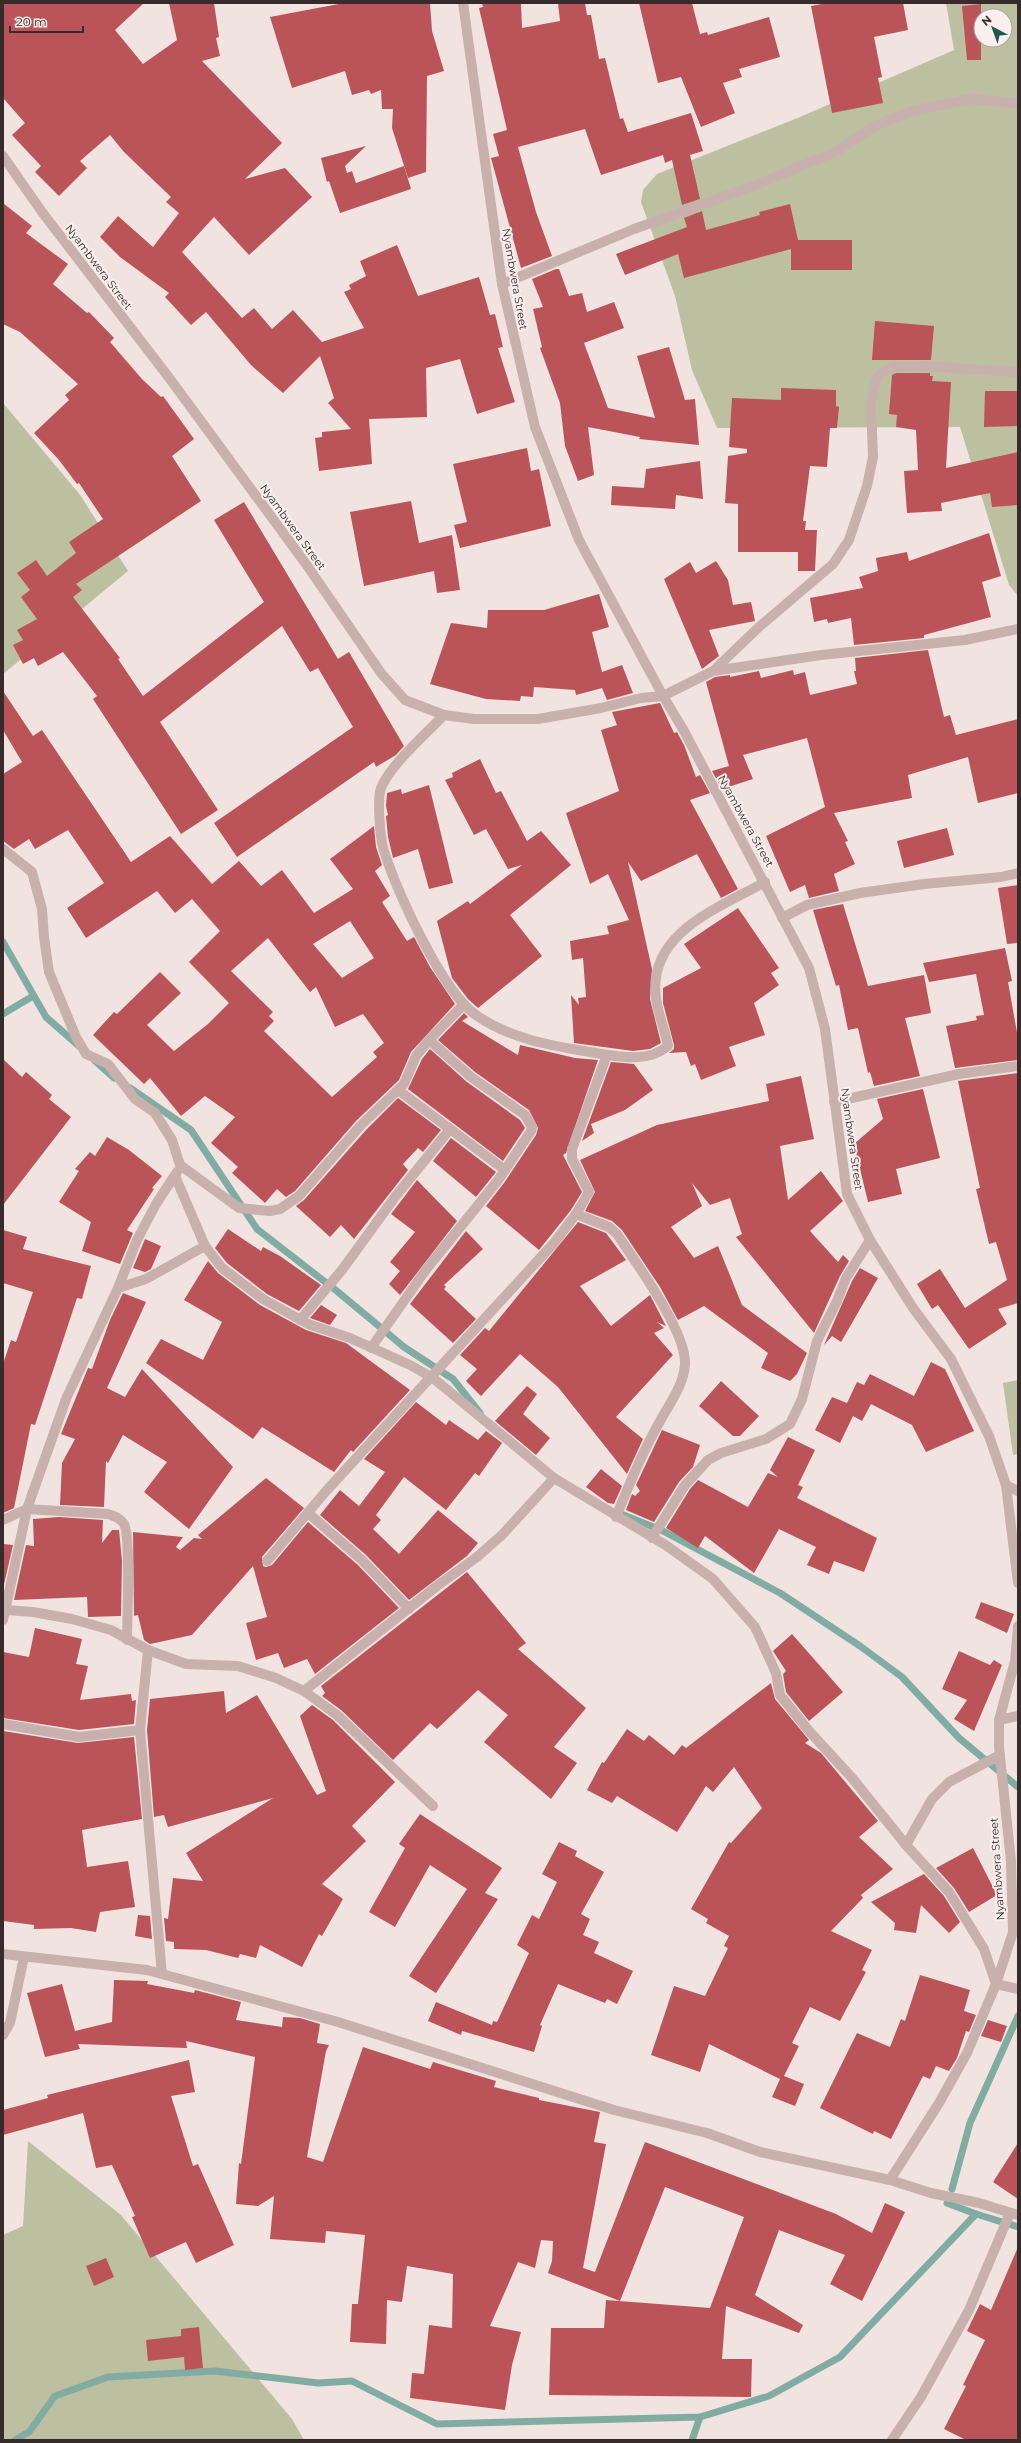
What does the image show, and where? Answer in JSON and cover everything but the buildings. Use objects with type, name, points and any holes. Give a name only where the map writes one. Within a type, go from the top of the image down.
[{"type":"street","name":"Nyambwera Street","points":[[464,3],[502,284],[535,426],[579,540],[663,696],[684,731],[765,882],[782,918],[809,968],[825,1029],[847,1194],[870,1240],[913,1308],[951,1359],[989,1436],[1006,1485],[1018,1583]]},
{"type":"street","points":[[502,284],[634,229],[746,189],[835,152],[875,126],[912,111],[971,100],[1018,103]]},
{"type":"street","name":"Nyambwera Street","points":[[3,156],[42,212],[170,379],[306,564],[381,673],[405,700],[444,715],[474,719],[538,719],[601,708],[642,698],[663,696]]},
{"type":"street","points":[[663,696],[713,671],[759,627],[832,564],[849,540],[867,486],[873,457],[871,403],[876,378],[884,371],[902,367],[1018,372]]},
{"type":"street","points":[[713,671],[821,655],[965,640],[1018,629]]},
{"type":"street","points":[[444,715],[392,770],[381,788],[380,819],[383,849],[423,940],[464,1004],[476,1015],[521,1039],[607,1055],[646,1057],[658,1055],[668,1046],[656,998],[657,975],[667,945],[686,927],[765,882]]},
{"type":"street","points":[[3,849],[32,872],[42,910],[49,972],[76,1037],[86,1054],[108,1064],[135,1099],[156,1113],[172,1140],[180,1166],[239,1208],[270,1211],[280,1209],[299,1196],[361,1125],[398,1090],[407,1079],[408,1072],[416,1056],[429,1040],[464,1004]]},
{"type":"street","points":[[782,918],[807,905],[860,893],[924,884],[1001,877],[1018,873]]},
{"type":"street","points":[[371,1348],[425,1271],[505,1170],[531,1131],[528,1118],[471,1077],[429,1040]]},
{"type":"street","points":[[267,1561],[308,1513],[433,1378],[494,1307],[554,1243],[576,1214],[589,1192],[572,1160],[572,1149],[607,1055]]},
{"type":"street","points":[[834,1102],[959,1074],[1018,1066]]},
{"type":"street","points":[[398,1090],[505,1170]]},
{"type":"street","points":[[300,1320],[346,1265],[395,1197],[450,1129]]},
{"type":"street","points":[[3,1620],[27,1509],[66,1399],[118,1288],[137,1240],[156,1204],[180,1166]]},
{"type":"street","points":[[175,1176],[205,1246],[222,1268],[263,1299],[300,1320],[410,1364],[433,1378],[554,1478],[652,1538],[713,1579],[755,1627],[776,1673],[780,1695],[809,1732],[853,1779],[906,1845],[950,1892],[966,1916],[984,1949],[996,1984],[1018,1989]]},
{"type":"street","points":[[576,1214],[609,1227],[617,1234],[666,1312],[682,1345],[685,1364],[682,1381],[640,1461],[616,1517]]},
{"type":"street","points":[[652,1538],[685,1485],[708,1460],[721,1453],[766,1439],[790,1424],[802,1399],[816,1341],[837,1301],[846,1278],[870,1240]]},
{"type":"street","points":[[118,1288],[146,1279],[205,1246]]},
{"type":"street","points":[[304,1691],[477,1557],[502,1535],[554,1478]]},
{"type":"street","points":[[1006,1485],[1018,1491]]},
{"type":"street","points":[[3,1520],[27,1509],[108,1514],[118,1518],[125,1526],[128,1552],[127,1640]]},
{"type":"street","points":[[308,1513],[362,1560],[409,1609]]},
{"type":"street","points":[[6,1610],[33,1612],[72,1619],[111,1630],[148,1650],[186,1664],[238,1666],[276,1678],[304,1691],[336,1715],[433,1806]]},
{"type":"street","name":"Nyambwera Street","points":[[890,2180],[939,2104],[967,2052],[996,1984],[1013,1932],[1011,1861],[1000,1755],[999,1720],[1015,1661],[1018,1626]]},
{"type":"street","points":[[148,1650],[140,1730],[162,1974]]},
{"type":"street","points":[[999,1720],[1018,1716]]},
{"type":"street","points":[[3,1724],[79,1737],[140,1730]]},
{"type":"street","points":[[906,1845],[932,1799],[949,1782],[1000,1755]]},
{"type":"street","points":[[3,1954],[147,1970],[338,2022],[614,2110],[707,2134],[760,2152],[890,2180],[931,2194],[980,2203],[1014,2214],[969,2310],[921,2397],[892,2440]]},
{"type":"street","points":[[3,2035],[10,2023],[24,1956]]},
{"type":"green space","points":[[946,3],[1018,3],[1018,596],[1009,585],[960,427],[717,428],[692,370],[675,296],[641,202],[643,190],[657,174],[800,117],[954,50]]},
{"type":"green space","points":[[3,403],[81,496],[128,571],[3,674]]},
{"type":"green space","points":[[1018,1380],[1018,1454],[1013,1455],[1003,1383]]},
{"type":"green space","points":[[28,2141],[121,2215],[292,2419],[304,2440],[3,2440],[3,2235],[23,2226]]},
{"type":"waterway","points":[[3,942],[46,1017],[79,1046]]},
{"type":"waterway","points":[[3,1014],[33,996]]},
{"type":"waterway","points":[[95,1061],[114,1078]]},
{"type":"waterway","points":[[130,1088],[191,1130],[257,1229],[338,1292],[404,1347],[453,1379],[480,1413]]},
{"type":"waterway","points":[[621,1514],[661,1530],[780,1593],[860,1646],[902,1677],[959,1738],[1018,1787]]},
{"type":"waterway","points":[[952,2189],[970,2123],[1018,2016]]},
{"type":"waterway","points":[[15,2440],[29,2432],[55,2396],[108,2377],[215,2371],[318,2383],[352,2381],[437,2424],[700,2417],[769,2396],[840,2357],[976,2214],[947,2203]]},
{"type":"waterway","points":[[976,2214],[1018,2227]]},
{"type":"waterway","points":[[692,2440],[700,2417]]}]
